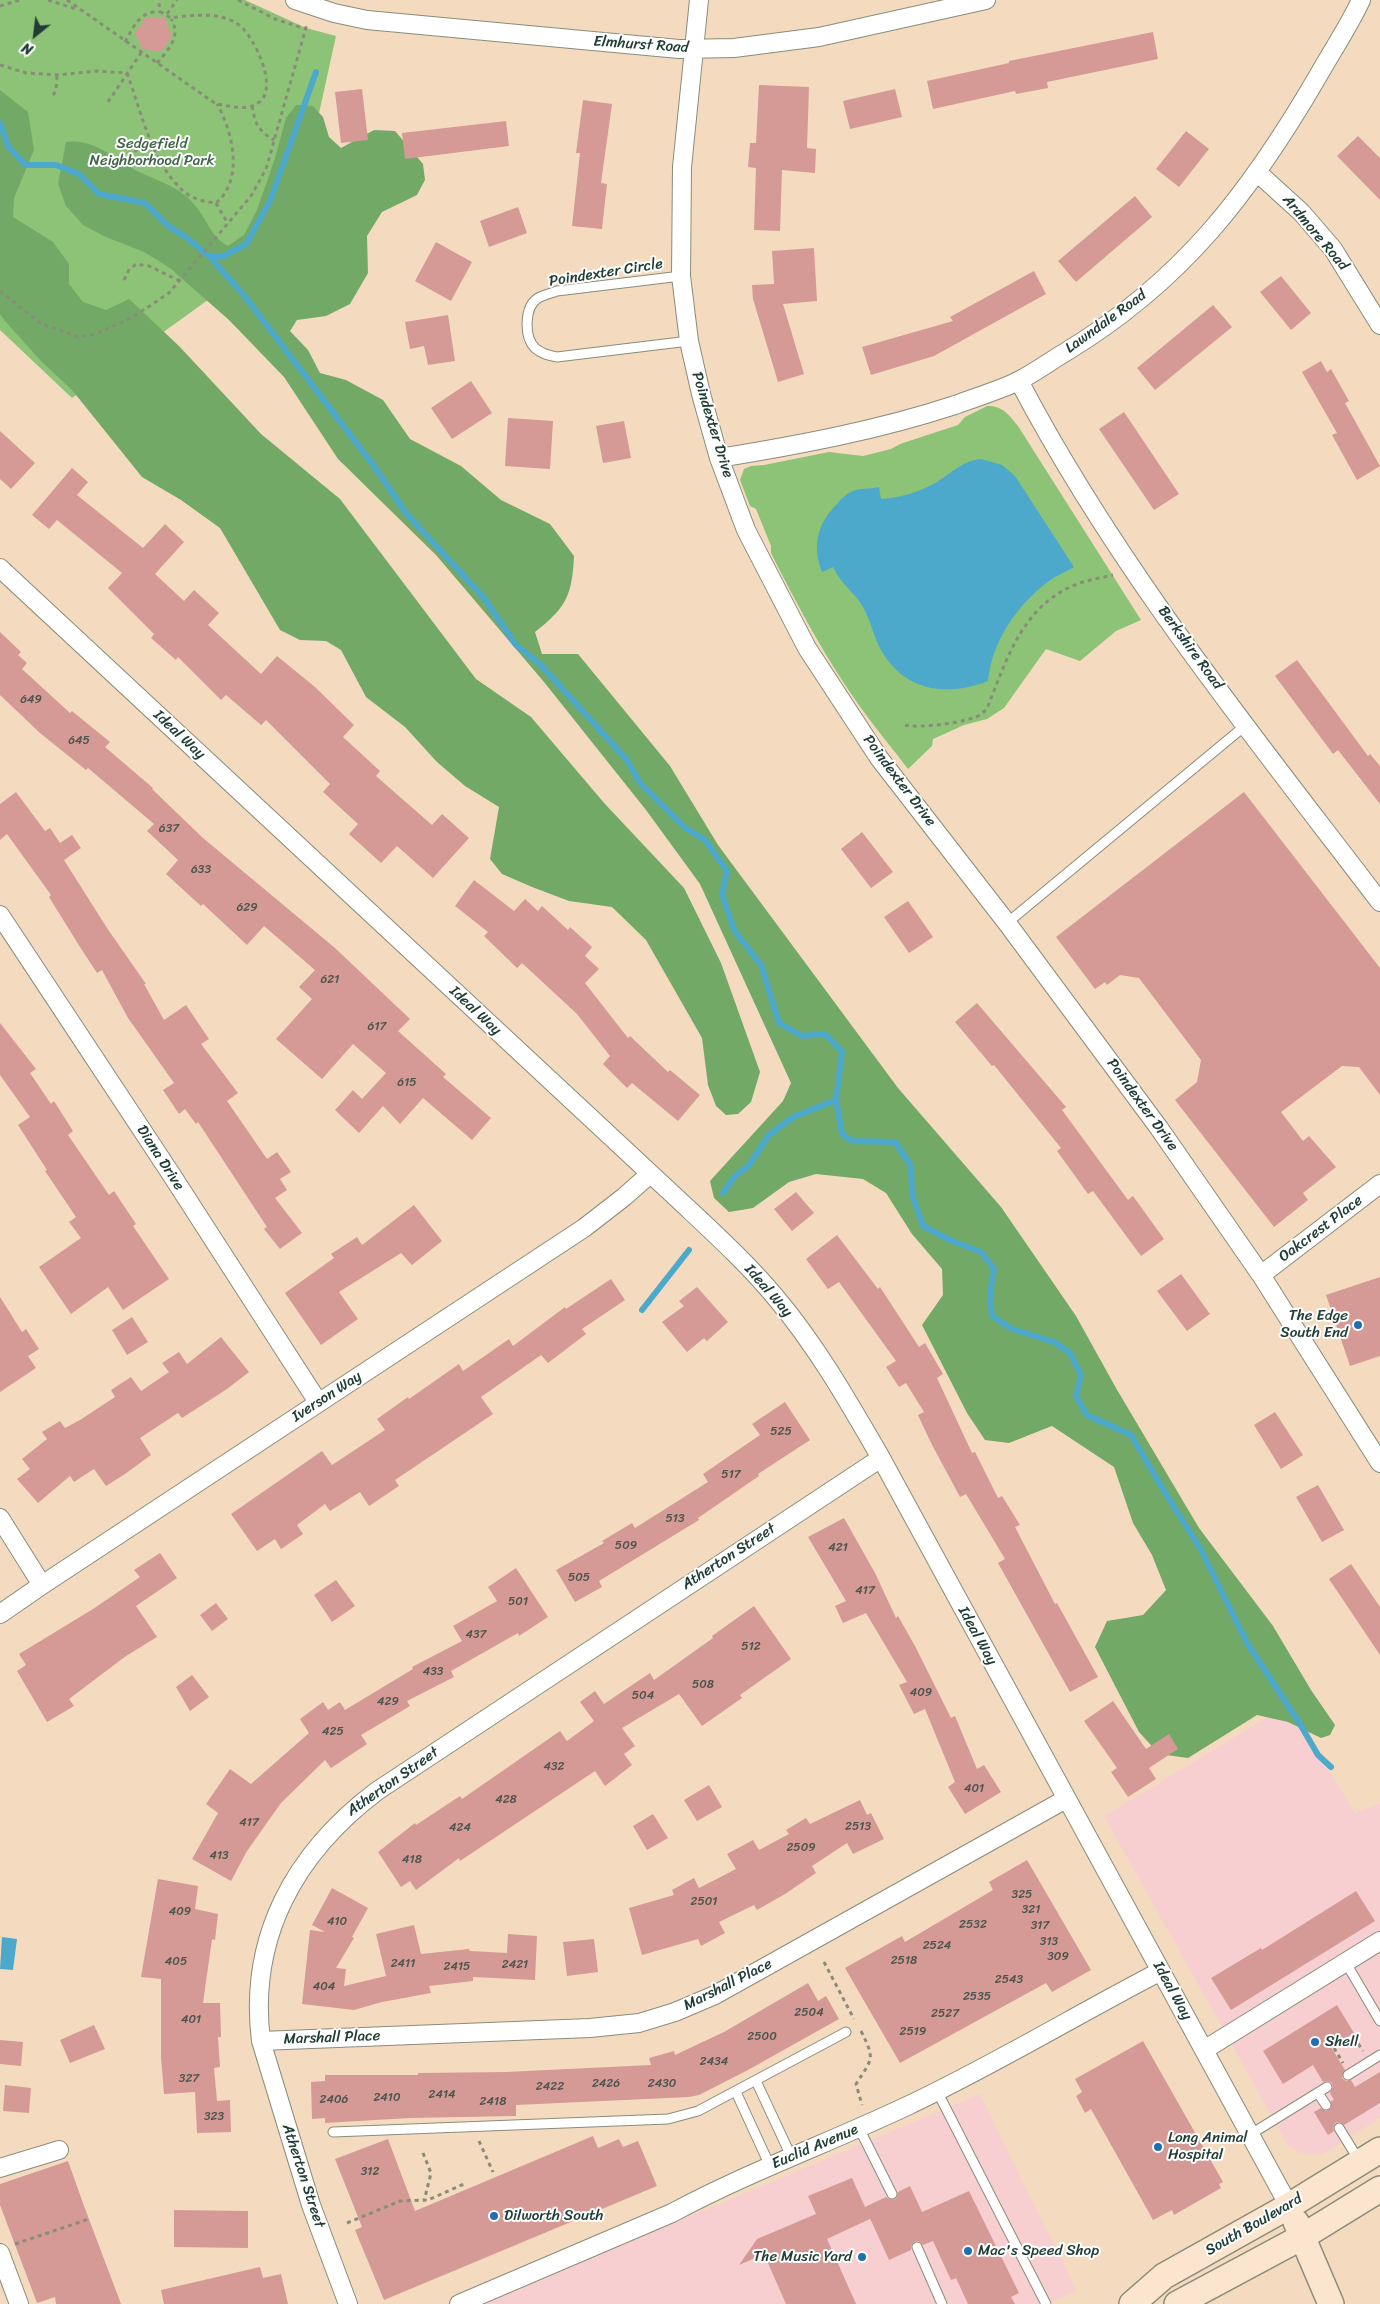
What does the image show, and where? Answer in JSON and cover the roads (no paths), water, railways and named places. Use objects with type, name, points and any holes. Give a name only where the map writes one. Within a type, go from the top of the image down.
[{"type":"main road","name":"South Boulevard","points":[[1132,2304],[1164,2276],[1289,2206],[1370,2156]]},
{"type":"main road","points":[[1177,2304],[1302,2236],[1380,2189]]},
{"type":"main road","points":[[1289,2206],[1331,2304]]},
{"type":"street","name":"Elmhurst Road","points":[[295,0],[334,13],[367,20],[554,39],[695,49],[763,46],[819,38],[986,0]]},
{"type":"street","name":"Poindexter Drive","points":[[699,0],[682,167],[681,276],[689,341],[701,394],[719,458],[746,530],[807,648],[879,758],[1007,923],[1159,1128],[1261,1275],[1380,1463]]},
{"type":"street","name":"Lawndale Road","points":[[719,458],[852,433],[920,416],[1019,381],[1089,338],[1139,301],[1186,259],[1227,213],[1258,173],[1285,132],[1362,0]]},
{"type":"street","name":"Ardmore Road","points":[[1258,173],[1301,212],[1333,249],[1380,325]]},
{"type":"street","name":"Berkshire Road","points":[[1019,381],[1044,429],[1109,533],[1184,642],[1380,902]]},
{"type":"street","name":"Ideal Way","points":[[0,568],[650,1174],[756,1275],[779,1301],[825,1363],[881,1458],[1289,2206]]},
{"type":"street","name":"Diana Drive","points":[[0,915],[171,1174],[318,1402]]},
{"type":"street","name":"Iverson Way","points":[[0,1614],[318,1402],[584,1228],[650,1174]]},
{"type":"street","name":"Oakcrest Place","points":[[1261,1275],[1380,1184]]},
{"type":"street","name":"Atherton Street","points":[[348,2304],[311,2204],[261,2041],[258,2018],[259,1986],[274,1922],[289,1887],[312,1852],[339,1822],[377,1791],[881,1458]]},
{"type":"street","points":[[0,1518],[42,1585]]},
{"type":"street","name":"Marshall Place","points":[[261,2041],[590,2028],[639,2023],[675,2012],[715,1995],[1066,1799]]},
{"type":"street","points":[[1204,2050],[1380,1941]]},
{"type":"street","name":"Euclid Avenue","points":[[459,2304],[672,2212],[791,2156],[859,2128],[937,2091],[996,2062],[1057,2025],[1161,1971]]},
{"type":"street","points":[[0,2168],[59,2150]]},
{"type":"street","points":[[5,2250],[19,2304]]},
{"type":"lane","name":"Poindexter Circle","points":[[681,276],[557,291],[538,298],[528,315],[528,335],[534,347],[544,354],[557,357],[689,341]]},
{"type":"lane","points":[[1007,923],[1246,725]]},
{"type":"lane","points":[[1346,1962],[1380,2021]]},
{"type":"lane","points":[[333,2132],[668,2120],[698,2112],[846,2032]]},
{"type":"lane","points":[[1348,2075],[1380,2055]]},
{"type":"lane","points":[[756,2081],[791,2156]]},
{"type":"lane","points":[[1250,2134],[1327,2088]]},
{"type":"lane","points":[[937,2091],[1046,2304]]},
{"type":"lane","points":[[736,2092],[770,2166]]},
{"type":"lane","points":[[1318,2093],[1326,2105]]},
{"type":"lane","points":[[859,2128],[892,2194]]},
{"type":"lane","points":[[1339,2128],[1370,2156]]},
{"type":"lane","points":[[917,2247],[942,2304]]},
{"type":"water","points":[[981,459],[1002,465],[1015,476],[1074,567],[1044,585],[1033,594],[1014,616],[994,653],[988,681],[957,689],[928,687],[902,675],[891,664],[878,645],[866,612],[860,602],[833,567],[822,572],[817,553],[818,536],[830,512],[850,492],[879,487],[881,499],[902,496],[930,486],[968,462]]},
{"type":"water","points":[[2,1937],[17,1939],[13,1970],[0,1969]]},
{"type":"waterway","points":[[209,256],[222,257],[246,244],[270,201],[316,72]]},
{"type":"waterway","points":[[0,123],[8,146],[25,165],[56,165],[79,174],[99,194],[145,203],[167,225],[209,256],[243,294],[374,466],[406,513],[484,598],[516,645],[541,665],[627,760],[640,783],[684,827],[705,840],[727,871],[722,894],[734,930],[761,965],[779,1023],[802,1036],[825,1034],[842,1052],[836,1100],[842,1134],[852,1141],[895,1142],[911,1166],[912,1194],[923,1226],[952,1241],[981,1252],[994,1269],[990,1293],[992,1316],[1012,1329],[1054,1342],[1070,1353],[1081,1375],[1076,1396],[1087,1415],[1131,1435],[1200,1548],[1247,1643],[1318,1755],[1331,1767]]},
{"type":"waterway","points":[[723,1193],[734,1177],[749,1165],[769,1135],[793,1117],[836,1100]]},
{"type":"waterway","points":[[642,1310],[689,1250]]},
{"type":"place","name":"The Edge South End","points":[[1358,1325]]},
{"type":"place","name":"Shell","points":[[1315,2042]]},
{"type":"place","name":"Long Animal Hospital","points":[[1158,2147]]},
{"type":"place","name":"Dilworth South","points":[[494,2216]]},
{"type":"place","name":"Mac's Speed Shop","points":[[968,2251]]},
{"type":"place","name":"The Music Yard","points":[[862,2257]]},
{"type":"park label","name":"Sedgefield Neighborhood Park","points":[[152,152]]}]
